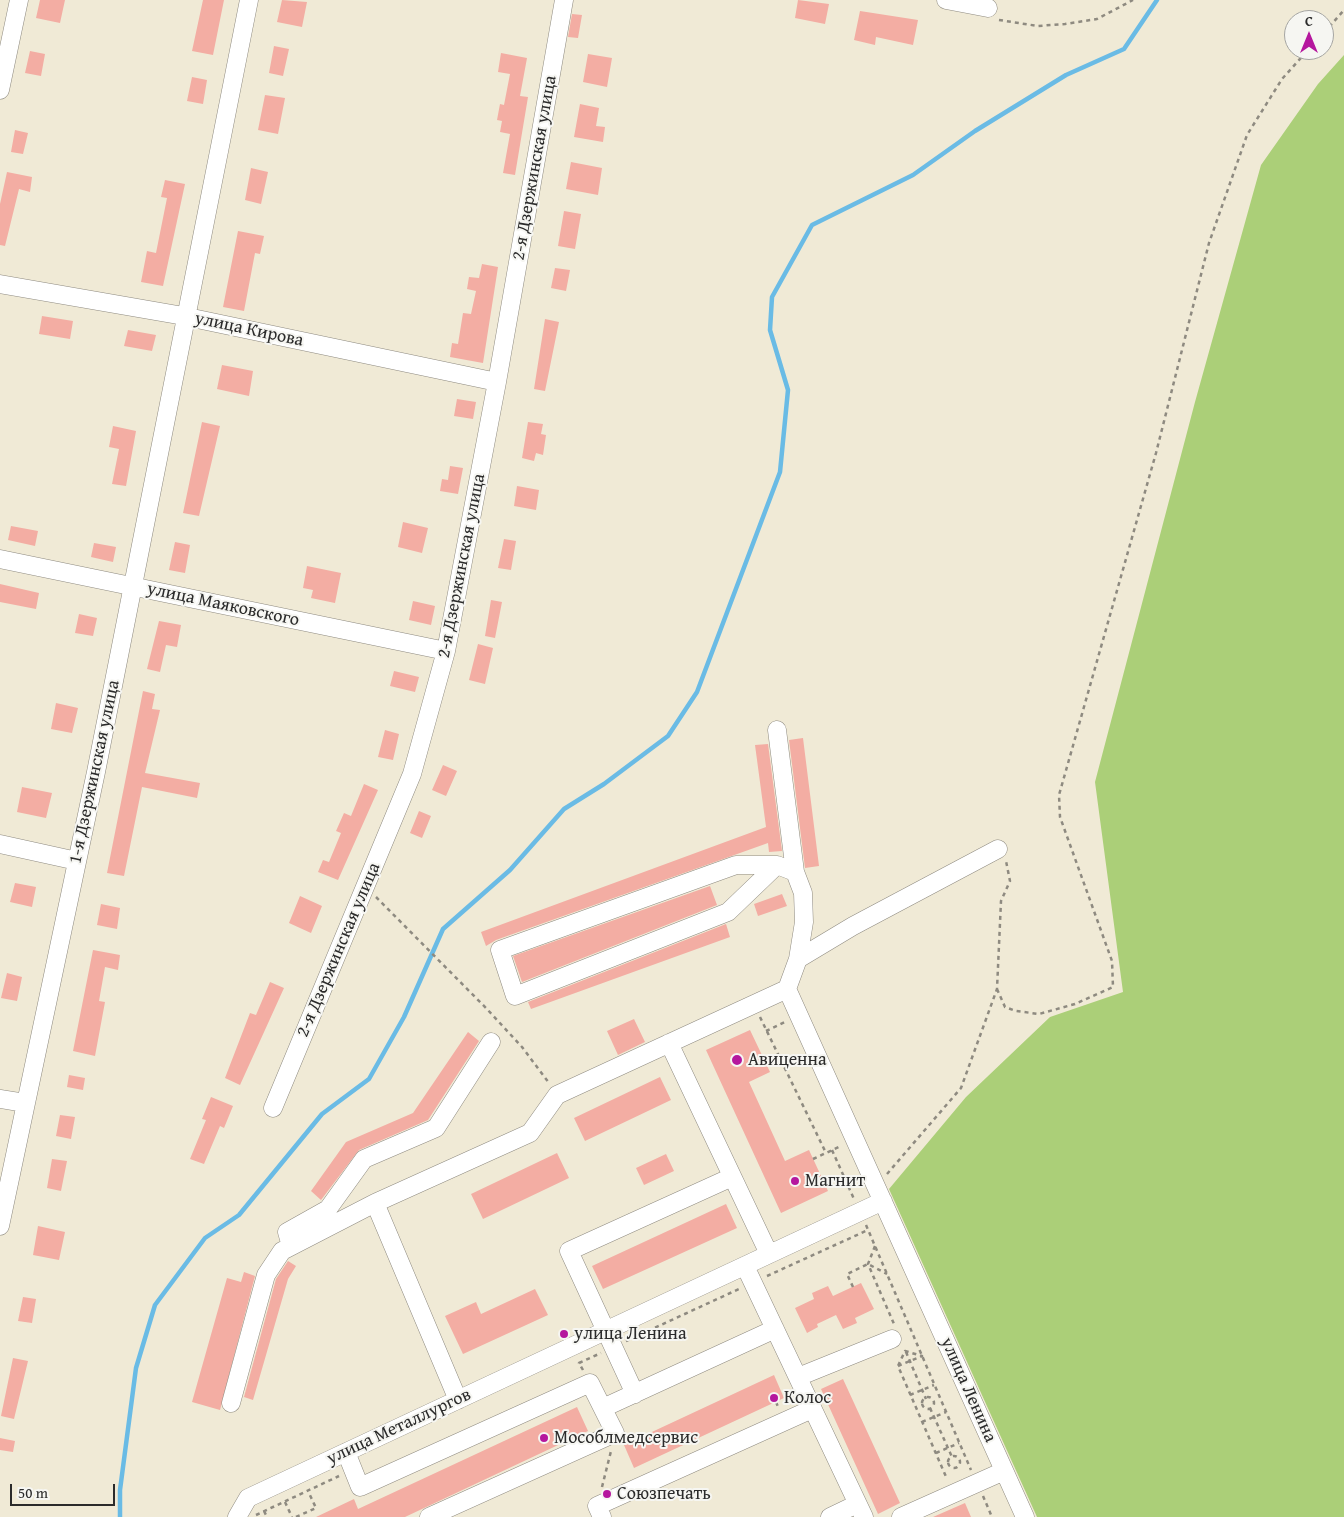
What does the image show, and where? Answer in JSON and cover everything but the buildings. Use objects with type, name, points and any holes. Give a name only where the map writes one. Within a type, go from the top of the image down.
[{"type":"street","points":[[0,89],[18,0]]},
{"type":"street","name":"1-я Дзержинская улица","points":[[0,1226],[77,861],[249,0]]},
{"type":"street","name":"2-я Дзержинская улица","points":[[273,1108],[412,774],[446,651],[497,382],[564,0]]},
{"type":"street","points":[[946,0],[988,8]]},
{"type":"street","name":"улица Кирова","points":[[0,284],[186,317],[497,382]]},
{"type":"street","name":"улица Маяковского","points":[[0,559],[446,651]]},
{"type":"street","points":[[230,1403],[266,1275],[282,1251],[375,1203],[530,1133],[557,1095],[787,989],[798,959],[804,922],[803,893],[795,872],[777,730]]},
{"type":"street","points":[[0,844],[77,861]]},
{"type":"street","points":[[798,959],[853,926],[998,849]]},
{"type":"street","points":[[777,865],[728,912],[515,996],[500,950],[736,864],[777,865],[795,872]]},
{"type":"street","name":"улица Ленина","points":[[787,989],[1025,1517]]},
{"type":"street","points":[[291,1246],[287,1232],[328,1209],[364,1159],[436,1128],[491,1042]]},
{"type":"street","points":[[669,1044],[769,1254]]},
{"type":"street","points":[[0,1098],[25,1103]]},
{"type":"street","points":[[635,1394],[604,1331],[569,1251],[732,1177]]},
{"type":"street","name":"улица Металлургов","points":[[237,1517],[248,1498],[860,1212],[880,1194]]},
{"type":"street","points":[[375,1203],[458,1400]]},
{"type":"street","points":[[745,1266],[860,1511],[830,1517]]},
{"type":"street","points":[[603,1408],[775,1330]]},
{"type":"street","points":[[798,1377],[892,1339]]},
{"type":"street","points":[[346,1452],[360,1487],[590,1382],[615,1433],[429,1517]]},
{"type":"street","points":[[600,1511],[812,1409]]},
{"type":"street","points":[[901,1517],[1004,1471]]},
{"type":"path","points":[[988,8],[991,15],[997,19],[1038,26],[1097,19],[1133,0]]},
{"type":"path","points":[[1334,22],[1344,10]]},
{"type":"path","points":[[997,990],[1005,1007],[1016,1011],[1039,1014],[1075,1004],[1113,987],[1112,960],[1060,817],[1059,796],[1156,453],[1209,243],[1247,135],[1282,79],[1299,60]]},
{"type":"path","points":[[880,1194],[961,1088],[997,990],[1001,901],[1010,881],[1008,864],[998,849]]},
{"type":"path","points":[[381,902],[522,1047],[557,1095]]},
{"type":"path","points":[[753,1004],[826,1153]]},
{"type":"path","points":[[766,1031],[799,1016]]},
{"type":"path","points":[[813,1159],[855,1140]]},
{"type":"path","points":[[832,1150],[992,1517]]},
{"type":"path","points":[[590,1382],[579,1363],[868,1230]]},
{"type":"path","points":[[853,1287],[847,1274],[868,1264],[887,1274]]},
{"type":"path","points":[[922,1356],[905,1351],[898,1366],[946,1479]]},
{"type":"path","points":[[898,1366],[922,1356]]},
{"type":"path","points":[[910,1395],[935,1384]]},
{"type":"path","points":[[931,1396],[935,1406],[926,1410],[924,1405],[922,1400],[931,1396]]},
{"type":"path","points":[[933,1401],[940,1398]]},
{"type":"path","points":[[916,1409],[924,1405]]},
{"type":"path","points":[[930,1408],[952,1457]]},
{"type":"path","points":[[922,1422],[946,1412]]},
{"type":"path","points":[[600,1511],[615,1433]]},
{"type":"path","points":[[936,1454],[960,1443]]},
{"type":"path","points":[[956,1455],[960,1464],[951,1468],[947,1459],[952,1457],[956,1455]]},
{"type":"path","points":[[958,1460],[966,1456]]},
{"type":"path","points":[[941,1467],[949,1464]]},
{"type":"path","points":[[956,1466],[959,1474]]},
{"type":"path","points":[[252,1517],[353,1470]]},
{"type":"path","points":[[276,1485],[292,1517]]},
{"type":"path","points":[[296,1517],[316,1508],[308,1491]]},
{"type":"path","points":[[264,1511],[267,1517]]},
{"type":"green space","points":[[1344,55],[1344,1517],[1037,1517],[889,1189],[966,1097],[1050,1017],[1123,992],[1095,782],[1195,402],[1261,165],[1318,84]]},
{"type":"waterway","points":[[120,1517],[120,1490],[136,1368],[155,1305],[205,1238],[239,1215],[322,1114],[369,1079],[404,1017],[443,929],[510,870],[564,809],[604,784],[668,736],[697,692],[780,472],[788,390],[770,330],[772,297],[812,225],[913,175],[975,131],[1066,75],[1124,49],[1157,0]]},
{"type":"place","name":"Авиценна","points":[[737,1060]]},
{"type":"place","name":"Магнит","points":[[795,1181]]},
{"type":"place","name":"улица Ленина","points":[[564,1334]]},
{"type":"place","name":"Колос","points":[[774,1398]]},
{"type":"place","name":"Мособлмедсервис","points":[[544,1438]]},
{"type":"place","name":"Союзпечать","points":[[607,1494]]}]
